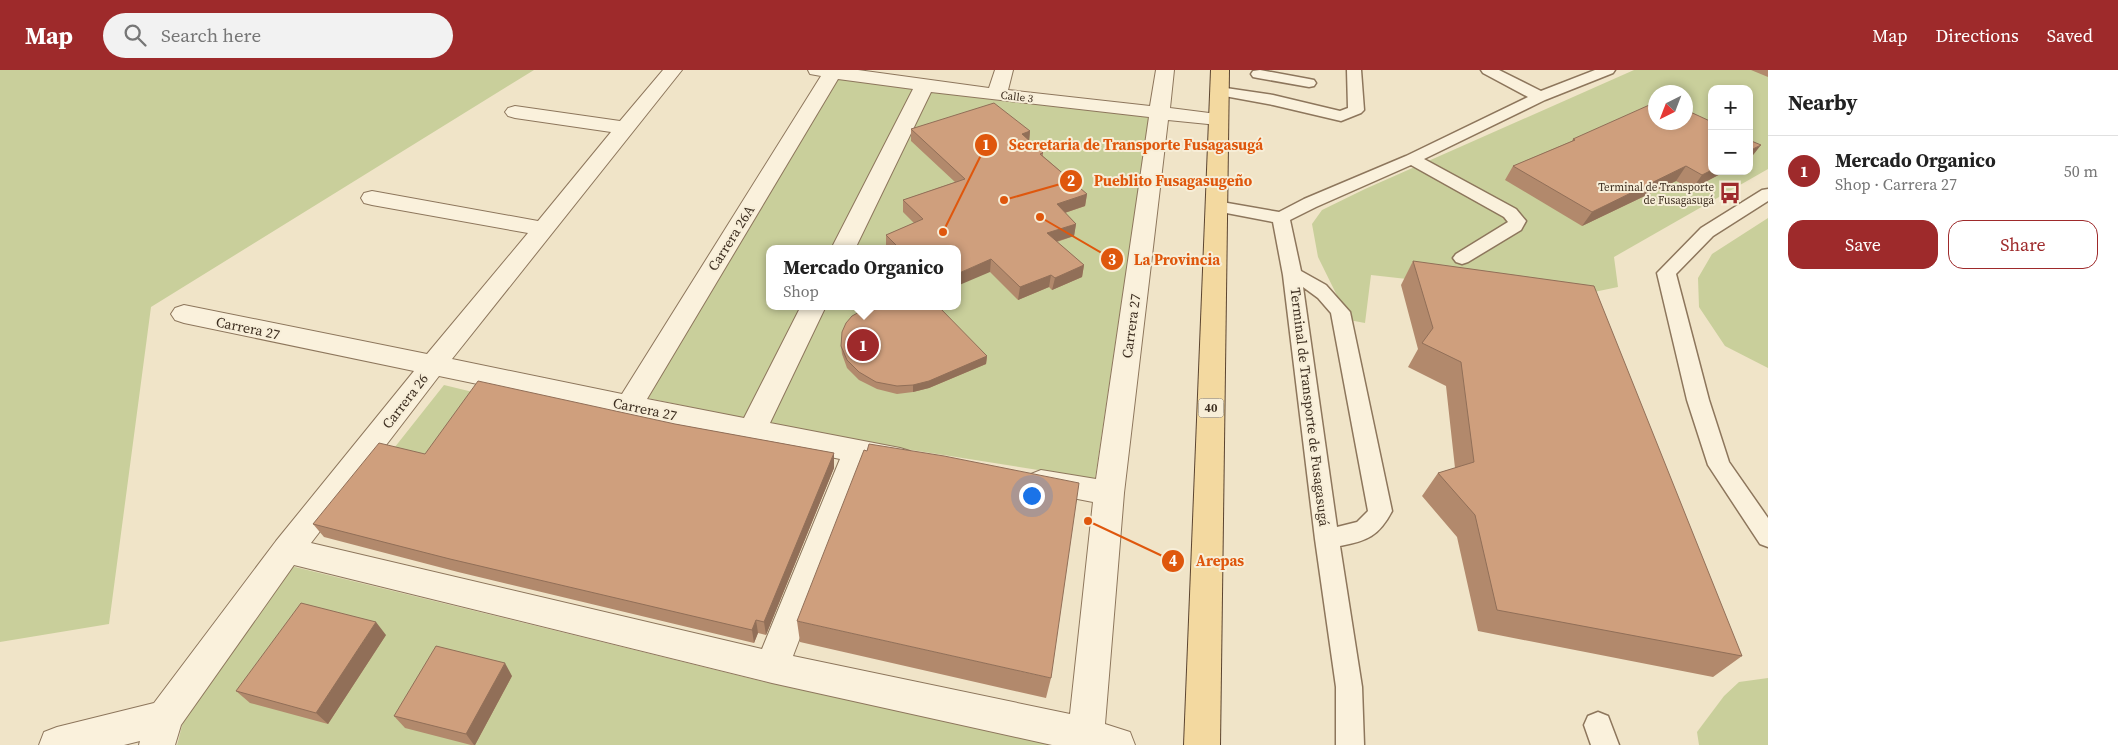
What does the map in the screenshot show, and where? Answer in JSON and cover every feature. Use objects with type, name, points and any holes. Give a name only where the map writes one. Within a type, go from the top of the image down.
[{"type":"main road","name":"40","points":[[1202,745],[1219,80]]},
{"type":"street","name":"Carrera 26","points":[[161,731],[287,550],[433,365],[673,70]]},
{"type":"street","points":[[997,95],[1004,70]]},
{"type":"street","name":"Carrera 27","points":[[1095,742],[1109,493],[1165,70]]},
{"type":"street","name":"Calle 3","points":[[828,71],[997,95],[1218,119]]},
{"type":"street","name":"Carrera 26A","points":[[628,405],[828,71]]},
{"type":"street","points":[[845,245],[924,85]]},
{"type":"street","points":[[515,112],[625,128]]},
{"type":"street","points":[[372,198],[544,229]]},
{"type":"street","points":[[752,431],[812,310]]},
{"type":"street","name":"Carrera 27","points":[[184,314],[752,431],[857,452],[925,463]]},
{"type":"street","points":[[772,667],[857,452]]},
{"type":"street","points":[[1012,477],[1109,493]]},
{"type":"street","points":[[287,550],[772,667],[1095,742]]},
{"type":"street","points":[[56,745],[161,731]]},
{"type":"lane","points":[[1219,80],[1257,97],[1341,116],[1356,110],[1354,70]]},
{"type":"lane","points":[[1488,70],[1540,97]]},
{"type":"lane","points":[[1216,206],[1280,218],[1412,159],[1540,97],[1608,70]]},
{"type":"lane","points":[[1257,97],[1258,72],[1308,77],[1312,109]]},
{"type":"lane","points":[[1412,159],[1510,213],[1517,221],[1515,226],[1462,258]]},
{"type":"lane","points":[[1768,194],[1706,232],[1666,273],[1698,400],[1720,465],[1768,537]]},
{"type":"lane","name":"Terminal de Transporte de Fusagasugá","points":[[1280,218],[1292,276],[1349,687],[1350,745]]},
{"type":"lane","name":"Terminal de Transporte de Fusagasugá","points":[[1292,276],[1312,282],[1340,312],[1380,511],[1375,523],[1361,532],[1327,539]]},
{"type":"green space","points":[[0,70],[534,70],[151,307],[109,624],[0,642]]},
{"type":"green space","points":[[1634,70],[1768,70],[1768,169],[1614,257],[1618,287],[1570,297],[1371,275],[1365,323],[1349,320],[1318,257],[1312,224],[1322,210],[1365,189]]},
{"type":"green space","points":[[839,78],[995,100],[1149,117],[1095,479],[861,442],[647,398]]},
{"type":"green space","points":[[1768,218],[1768,368],[1725,346],[1699,307],[1698,278],[1712,254]]},
{"type":"green space","points":[[444,385],[485,395],[432,468],[387,457]]},
{"type":"green space","points":[[291,566],[765,682],[1053,745],[177,745],[184,718]]},
{"type":"green space","points":[[1768,678],[1768,745],[1699,745],[1697,732],[1724,696],[1739,682]]},
{"type":"building","points":[[994,103],[1030,131],[1022,134],[1043,153],[1040,154],[1087,194],[1057,204],[1076,224],[1047,233],[1084,265],[1055,278],[1051,275],[1020,287],[991,259],[961,272],[961,245],[896,245],[886,235],[923,219],[903,200],[965,179],[911,129]]},
{"type":"building","points":[[1648,106],[1648,130],[1693,130],[1693,113],[1708,120],[1708,172],[1702,175],[1686,166],[1592,212],[1513,166],[1575,140],[1573,139]]},
{"type":"building","points":[[1753,142],[1761,145],[1753,149]]},
{"type":"building","points":[[1413,261],[1594,286],[1742,656],[1497,610],[1475,515],[1438,473],[1474,462],[1461,362],[1422,343],[1433,328]]},
{"type":"building","points":[[863,310],[942,310],[987,356],[929,381],[913,385],[897,386],[876,382],[859,372],[847,360],[841,346],[842,332],[852,316]]},
{"type":"building","points":[[478,381],[675,424],[834,453],[764,622],[756,620],[752,630],[450,559],[313,524],[379,443],[425,454]]},
{"type":"building","points":[[869,444],[944,456],[1079,483],[1051,678],[797,621],[864,450],[867,451]]},
{"type":"building","points":[[301,603],[376,622],[316,713],[236,691]]},
{"type":"building","points":[[436,646],[505,663],[466,734],[394,716]]},
{"type":"place","name":"Terminal de Transporte de Fusagasugá","points":[[1730,193]]},
{"type":"place","name":"Pueblito Fusagasugeño","points":[[1004,200]]},
{"type":"place","name":"La Provincia","points":[[1040,217]]},
{"type":"place","name":"Secretaria de Transporte Fusagasugá","points":[[943,232]]},
{"type":"place","name":"Mercado Organico","points":[[863,345]]},
{"type":"place","name":"Arepas","points":[[1088,521]]}]
